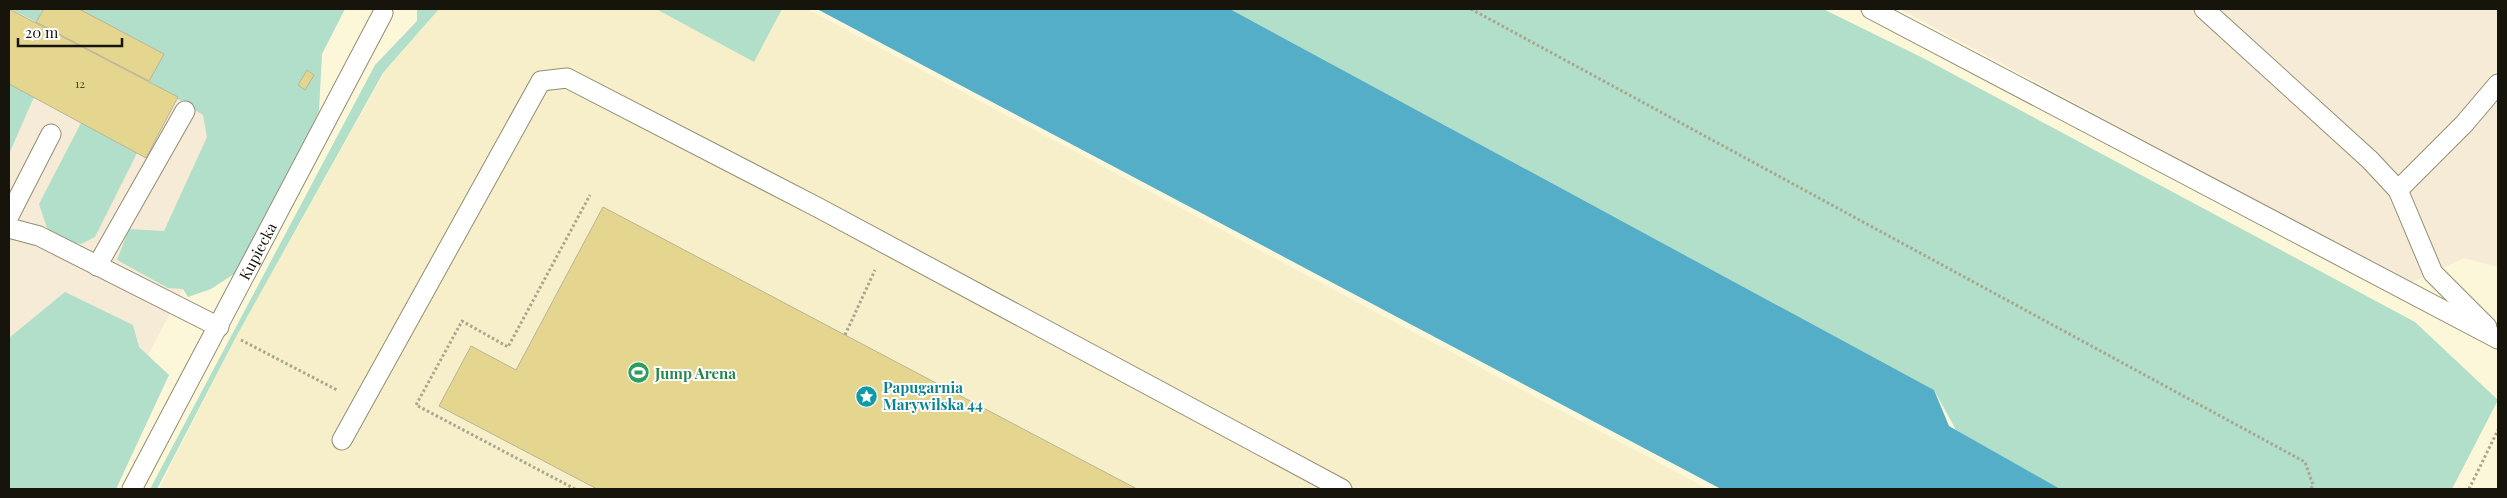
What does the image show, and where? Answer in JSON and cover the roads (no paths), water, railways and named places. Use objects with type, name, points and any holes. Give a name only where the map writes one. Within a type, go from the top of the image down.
[{"type":"lane","points":[[1871,9],[2498,339]]},
{"type":"lane","points":[[2204,9],[2370,160],[2398,190],[2433,272],[2498,339]]},
{"type":"lane","name":"Kupiecka","points":[[132,489],[219,328],[383,13]]},
{"type":"lane","points":[[342,440],[540,81],[567,78],[887,244],[1342,489]]},
{"type":"lane","points":[[2398,190],[2464,124],[2498,84]]},
{"type":"lane","points":[[97,266],[185,111]]},
{"type":"lane","points":[[9,216],[51,134]]},
{"type":"lane","points":[[9,228],[39,236],[219,328]]},
{"type":"water","points":[[817,9],[1230,9],[1934,390],[1949,426],[2060,489],[1721,489]]},
{"type":"place","name":"Jump Arena","points":[[639,373]]},
{"type":"place","name":"Papugarnia Marywilska 44","points":[[867,396]]}]
